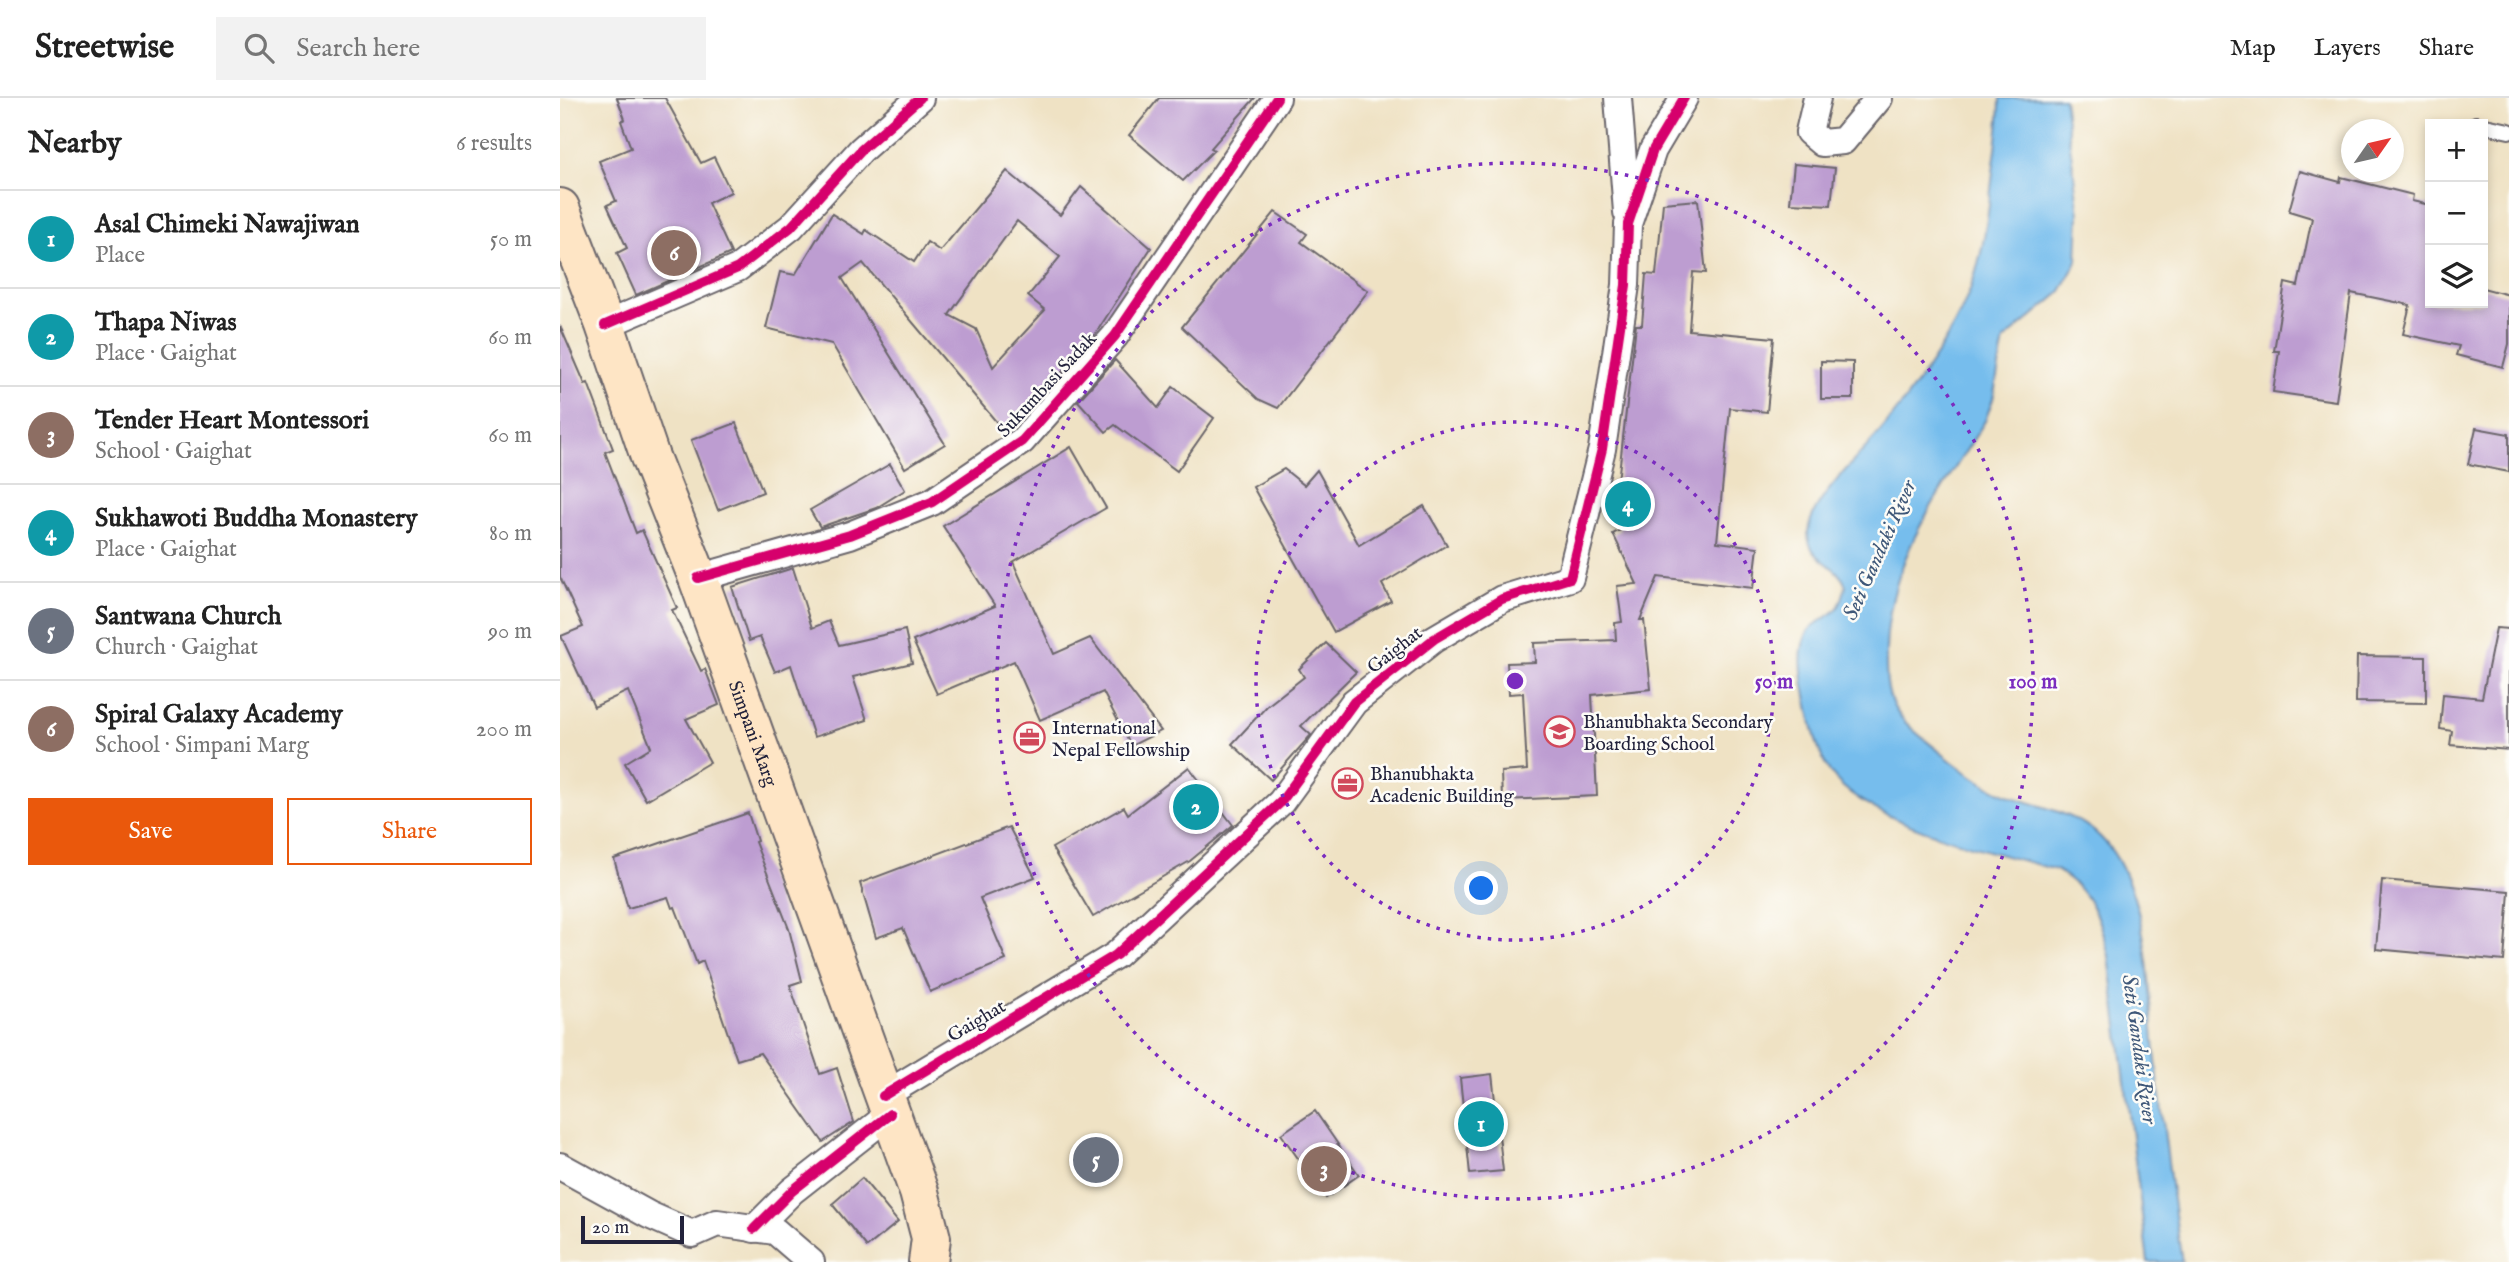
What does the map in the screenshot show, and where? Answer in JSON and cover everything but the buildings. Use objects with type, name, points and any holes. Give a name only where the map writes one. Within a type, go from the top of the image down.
[{"type":"main road","name":"Simpani Marg","points":[[560,208],[605,325],[650,457],[698,578],[919,1192],[931,1238],[928,1262]]},
{"type":"street","points":[[605,325],[738,268],[791,227],[861,150],[920,98]]},
{"type":"street","name":"Sukumbasi Sadak","points":[[698,578],[850,535],[933,502],[1022,441],[1115,336],[1277,98]]},
{"type":"street","points":[[1618,98],[1628,224]]},
{"type":"street","name":"Gaighat","points":[[887,1105],[1116,955],[1281,802],[1354,702],[1434,639],[1502,599],[1570,578],[1602,449],[1626,285],[1628,224],[1653,149],[1684,98]]},
{"type":"street","points":[[1817,98],[1809,132],[1822,144],[1843,141],[1879,98]]},
{"type":"street","points":[[754,1229],[887,1105]]},
{"type":"street","points":[[560,1166],[649,1215],[692,1234],[717,1223],[775,1231],[811,1262]]},
{"type":"lane","points":[[2488,127],[2509,131]]},
{"type":"water","name":"Seti Gandaki River","points":[[2000,98],[2064,98],[2079,214],[2077,261],[2060,293],[2004,340],[1993,399],[1985,421],[1934,502],[1906,556],[1889,616],[1886,650],[1888,686],[1894,707],[1903,720],[1954,763],[1996,790],[2056,811],[2085,825],[2110,848],[2121,866],[2138,910],[2147,957],[2161,1105],[2182,1262],[2148,1262],[2109,956],[2098,918],[2086,897],[2056,870],[1968,845],[1902,822],[1848,791],[1830,772],[1822,757],[1803,681],[1801,663],[1805,638],[1811,628],[1839,606],[1846,586],[1842,578],[1813,550],[1808,533],[1811,520],[1828,490],[1897,411],[1939,350],[1963,307],[1977,270],[1985,231],[1998,135]]},
{"type":"cycle path","points":[[605,325],[738,268],[791,227],[861,150],[920,98]]},
{"type":"cycle path","points":[[698,578],[850,535],[932,502],[1022,441],[1115,336],[1277,98]]},
{"type":"cycle path","points":[[883,1096],[1116,955],[1281,802],[1354,702],[1434,639],[1502,599],[1570,578],[1602,449],[1626,285],[1628,224],[1653,150],[1684,98]]},
{"type":"cycle path","points":[[754,1229],[792,1191],[890,1114]]},
{"type":"place","name":"Spiral Galaxy Academy","points":[[674,253]]},
{"type":"place","name":"Sukhawoti Buddha Monastery","points":[[1628,504]]},
{"type":"place","name":"Bhanubhakta Secondary Boarding School","points":[[1560,732]]},
{"type":"place","name":"International Nepal Fellowship","points":[[1029,738]]},
{"type":"place","name":"Bhanubhakta Acadenic Building","points":[[1347,784]]},
{"type":"place","name":"Thapa Niwas","points":[[1196,807]]},
{"type":"place","name":"Asal Chimeki Nawajiwan","points":[[1481,1124]]},
{"type":"place","name":"Santwana Church","points":[[1096,1160]]},
{"type":"place","name":"Tender Heart Montessori","points":[[1324,1169]]}]
